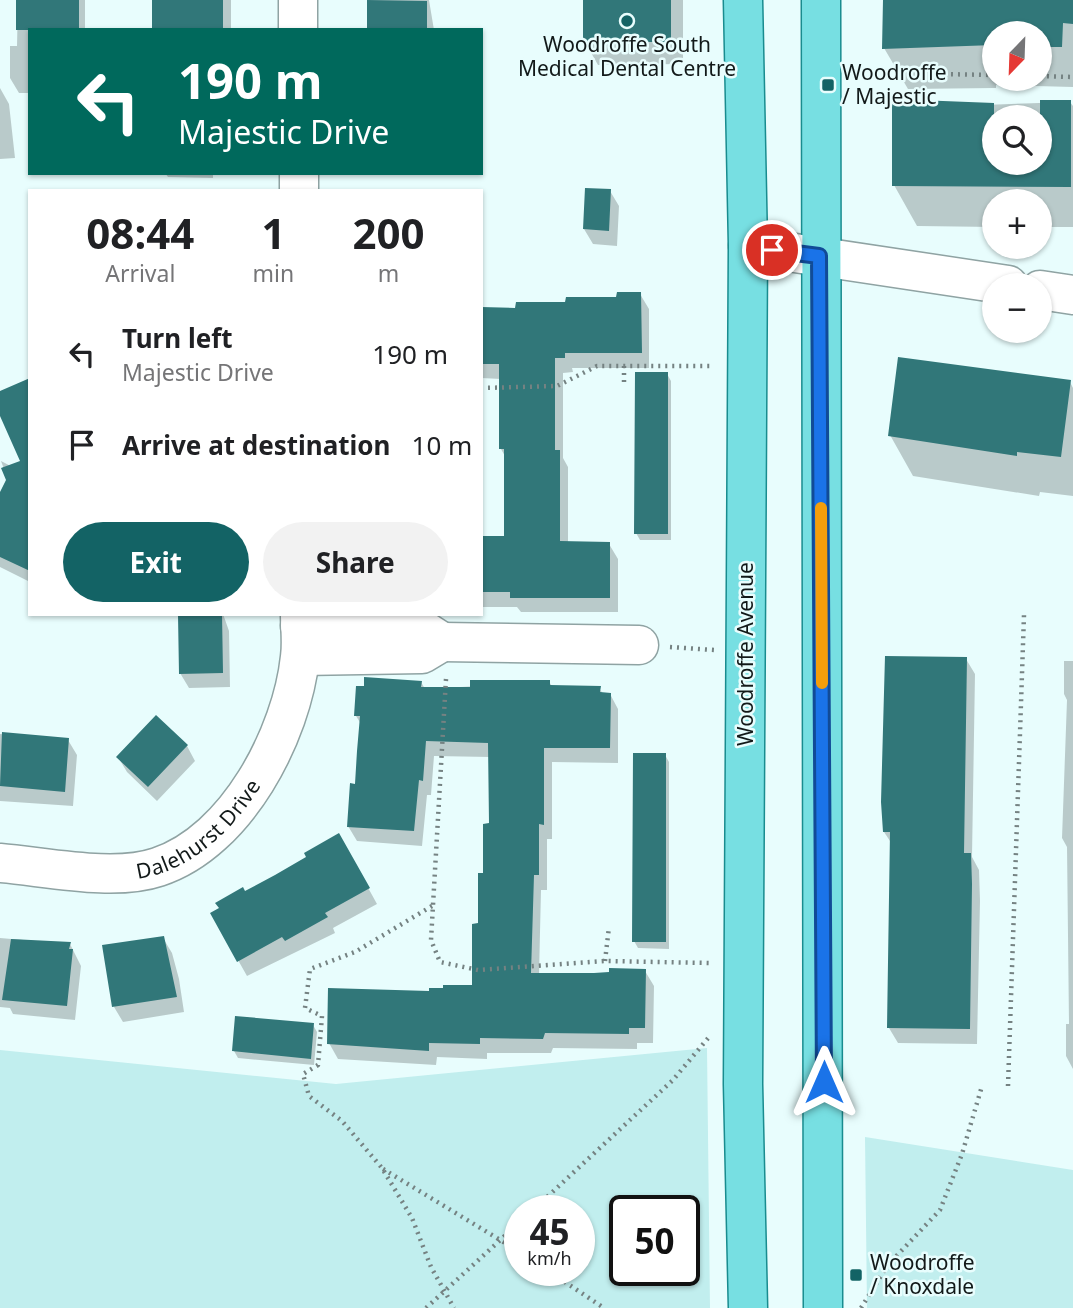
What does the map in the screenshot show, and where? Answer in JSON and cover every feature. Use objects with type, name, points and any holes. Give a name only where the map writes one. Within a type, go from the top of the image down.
[{"type":"main road","name":"Woodroffe Avenue","points":[[743,0],[748,246],[743,1057],[748,1308]]},
{"type":"main road","points":[[821,0],[819,256],[823,1308]]},
{"type":"street","points":[[298,0],[298,28]]},
{"type":"street","points":[[748,246],[982,281]]},
{"type":"street","points":[[1052,292],[1073,295]]},
{"type":"street","name":"Dalehurst Drive","points":[[0,863],[117,873],[158,867],[195,849],[225,824],[263,769],[290,708],[301,632],[422,654],[447,642],[639,645]]},
{"type":"path","points":[[881,74],[982,75]]},
{"type":"path","points":[[1052,76],[1073,76]]},
{"type":"path","points":[[483,388],[557,386],[597,366],[713,366]]},
{"type":"path","points":[[624,366],[624,382]]},
{"type":"path","points":[[1008,1086],[1024,615]]},
{"type":"path","points":[[447,642],[431,940],[440,962],[478,970],[605,961],[716,963]]},
{"type":"path","points":[[639,645],[714,650]]},
{"type":"path","points":[[433,905],[355,952],[310,969],[304,1007],[322,1016],[318,1065],[303,1074],[309,1096],[342,1121],[382,1168],[412,1219],[431,1267],[454,1308]]},
{"type":"path","points":[[605,961],[609,927]]},
{"type":"path","points":[[549,1195],[673,1080],[716,1028]]},
{"type":"path","points":[[861,1308],[887,1266],[940,1210],[962,1154],[982,1086]]},
{"type":"path","points":[[382,1168],[504,1242]]},
{"type":"path","points":[[426,1308],[504,1237]]},
{"type":"path","points":[[571,1286],[604,1308]]},
{"type":"shaded area","points":[[707,1048],[710,1308],[0,1308],[0,1050],[336,1084]]},
{"type":"shaded area","points":[[865,1137],[1073,1170],[1073,1308],[867,1308]]},
{"type":"building","points":[[16,0],[79,0],[79,28],[16,30]]},
{"type":"building","points":[[152,0],[223,0],[223,28],[152,28]]},
{"type":"building","points":[[367,0],[427,1],[427,28],[367,28]]},
{"type":"building","name":"Woodroffe South Medical Dental Centre","points":[[583,0],[671,0],[671,42],[583,42]]},
{"type":"building","points":[[883,0],[1073,0],[1073,24],[1063,23],[1062,47],[1052,47],[1052,21],[982,21],[982,45],[882,49]]},
{"type":"building","points":[[892,99],[994,103],[982,105],[982,175],[1052,175],[1052,105],[1040,105],[1040,100],[1071,100],[1071,187],[892,186]]},
{"type":"building","points":[[585,188],[611,189],[609,231],[583,229]]},
{"type":"building","points":[[617,292],[641,292],[642,353],[565,353],[565,358],[555,358],[555,450],[560,450],[560,541],[610,542],[610,598],[510,598],[510,592],[483,592],[483,536],[504,536],[504,449],[499,449],[499,364],[483,364],[483,307],[515,308],[516,302],[565,302],[566,297],[616,297]]},
{"type":"building","points":[[898,357],[1071,380],[1061,457],[1017,452],[1017,456],[888,436]]},
{"type":"building","points":[[635,372],[668,372],[668,534],[634,534]]},
{"type":"building","points":[[28,379],[28,570],[0,557],[0,492],[6,480],[1,468],[20,461],[0,416],[0,391]]},
{"type":"building","points":[[178,616],[222,616],[223,673],[179,674]]},
{"type":"building","points":[[885,656],[967,657],[964,853],[971,853],[970,1029],[887,1028],[890,832],[883,832],[881,802]]},
{"type":"building","points":[[364,677],[422,681],[421,687],[470,687],[470,680],[550,680],[550,685],[601,686],[600,692],[611,693],[610,748],[544,748],[544,825],[539,824],[539,875],[534,875],[531,973],[594,973],[609,972],[609,968],[646,969],[645,1028],[629,1028],[629,1034],[545,1033],[543,1039],[480,1038],[480,1044],[429,1043],[429,1051],[327,1044],[328,988],[429,991],[429,988],[443,988],[443,985],[472,985],[472,924],[478,923],[478,873],[483,873],[483,824],[489,823],[488,743],[426,741],[423,781],[419,780],[414,831],[347,827],[350,783],[355,784],[360,716],[354,716],[356,686],[364,686]]},
{"type":"building","points":[[156,715],[188,745],[148,787],[116,757]]},
{"type":"building","points":[[2,732],[69,738],[65,792],[0,786]]},
{"type":"building","points":[[633,753],[666,753],[666,942],[632,942]]},
{"type":"building","points":[[339,833],[370,888],[325,913],[328,917],[285,941],[282,937],[237,962],[210,913],[219,908],[215,903],[243,887],[245,891],[275,875],[306,857],[304,853]]},
{"type":"building","points":[[164,936],[177,997],[112,1007],[102,945]]},
{"type":"building","points":[[11,939],[71,942],[69,949],[73,949],[67,1006],[2,1000]]},
{"type":"building","points":[[235,1016],[314,1023],[311,1059],[232,1051]]},
{"type":"slow traffic","points":[[821,508],[822,683]]},
{"type":"place","name":"Woodroffe South Medical Dental Centre","points":[[627,21]]},
{"type":"place","name":"Woodroffe / Majestic","points":[[828,85]]},
{"type":"place","name":"Woodroffe / Knoxdale","points":[[856,1275]]},
{"type":"route","points":[[772,250],[819,256],[824,1082]]}]
